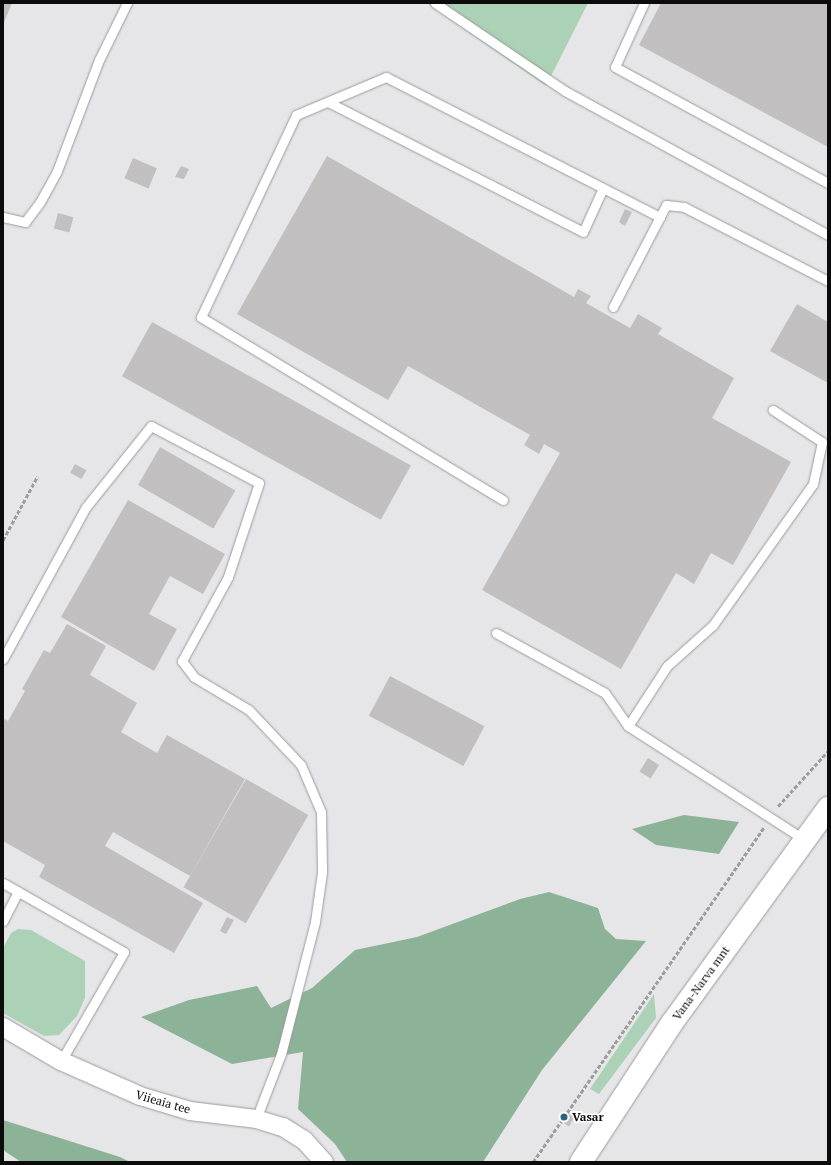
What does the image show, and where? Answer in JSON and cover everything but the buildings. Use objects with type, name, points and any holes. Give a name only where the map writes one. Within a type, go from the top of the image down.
[{"type":"main road","name":"Vana-Narva mnt","points":[[581,1162],[672,1023],[828,808]]},
{"type":"street","name":"Viieaia tee","points":[[3,1027],[62,1061],[140,1096],[190,1111],[256,1119],[283,1127],[304,1140],[324,1162]]},
{"type":"lane","points":[[3,217],[25,222],[40,202],[57,171],[99,60],[127,3]]},
{"type":"lane","points":[[436,3],[565,91],[828,235]]},
{"type":"lane","points":[[644,3],[615,67],[828,183]]},
{"type":"lane","points":[[503,500],[201,317],[296,115],[386,77],[660,217]]},
{"type":"lane","points":[[328,102],[582,232],[603,188]]},
{"type":"lane","points":[[613,307],[666,205],[684,207],[828,281]]},
{"type":"lane","points":[[628,726],[667,666],[713,625],[813,484],[822,442],[773,410]]},
{"type":"lane","points":[[3,659],[86,507],[151,426],[259,483],[228,577],[182,661],[194,677],[249,710],[301,765],[321,812],[322,872],[315,922],[281,1054],[256,1119]]},
{"type":"lane","points":[[496,633],[605,693],[628,726],[805,840]]},
{"type":"lane","points":[[3,883],[124,952],[62,1061]]},
{"type":"lane","points":[[3,921],[18,892]]},
{"type":"path","points":[[3,540],[37,477]]},
{"type":"path","points":[[533,1162],[770,817],[794,784],[828,751]]},
{"type":"green space","points":[[427,3],[588,3],[546,86]]},
{"type":"green space","points":[[684,815],[739,822],[719,854],[656,845],[632,829]]},
{"type":"green space","points":[[549,892],[598,908],[605,929],[616,939],[646,941],[542,1070],[483,1162],[347,1162],[335,1144],[298,1109],[303,1052],[232,1064],[141,1017],[189,1000],[257,986],[271,1008],[312,988],[355,950],[417,937],[520,899]]},
{"type":"green space","points":[[18,929],[31,930],[85,961],[85,998],[77,1016],[59,1035],[44,1036],[3,1013],[3,948],[11,933]]},
{"type":"green space","points":[[654,994],[656,1018],[599,1094],[590,1089]]},
{"type":"green space","points":[[3,1120],[120,1157],[130,1162],[21,1162],[3,1150]]},
{"type":"place","name":"Vasar","points":[[564,1117]]}]
